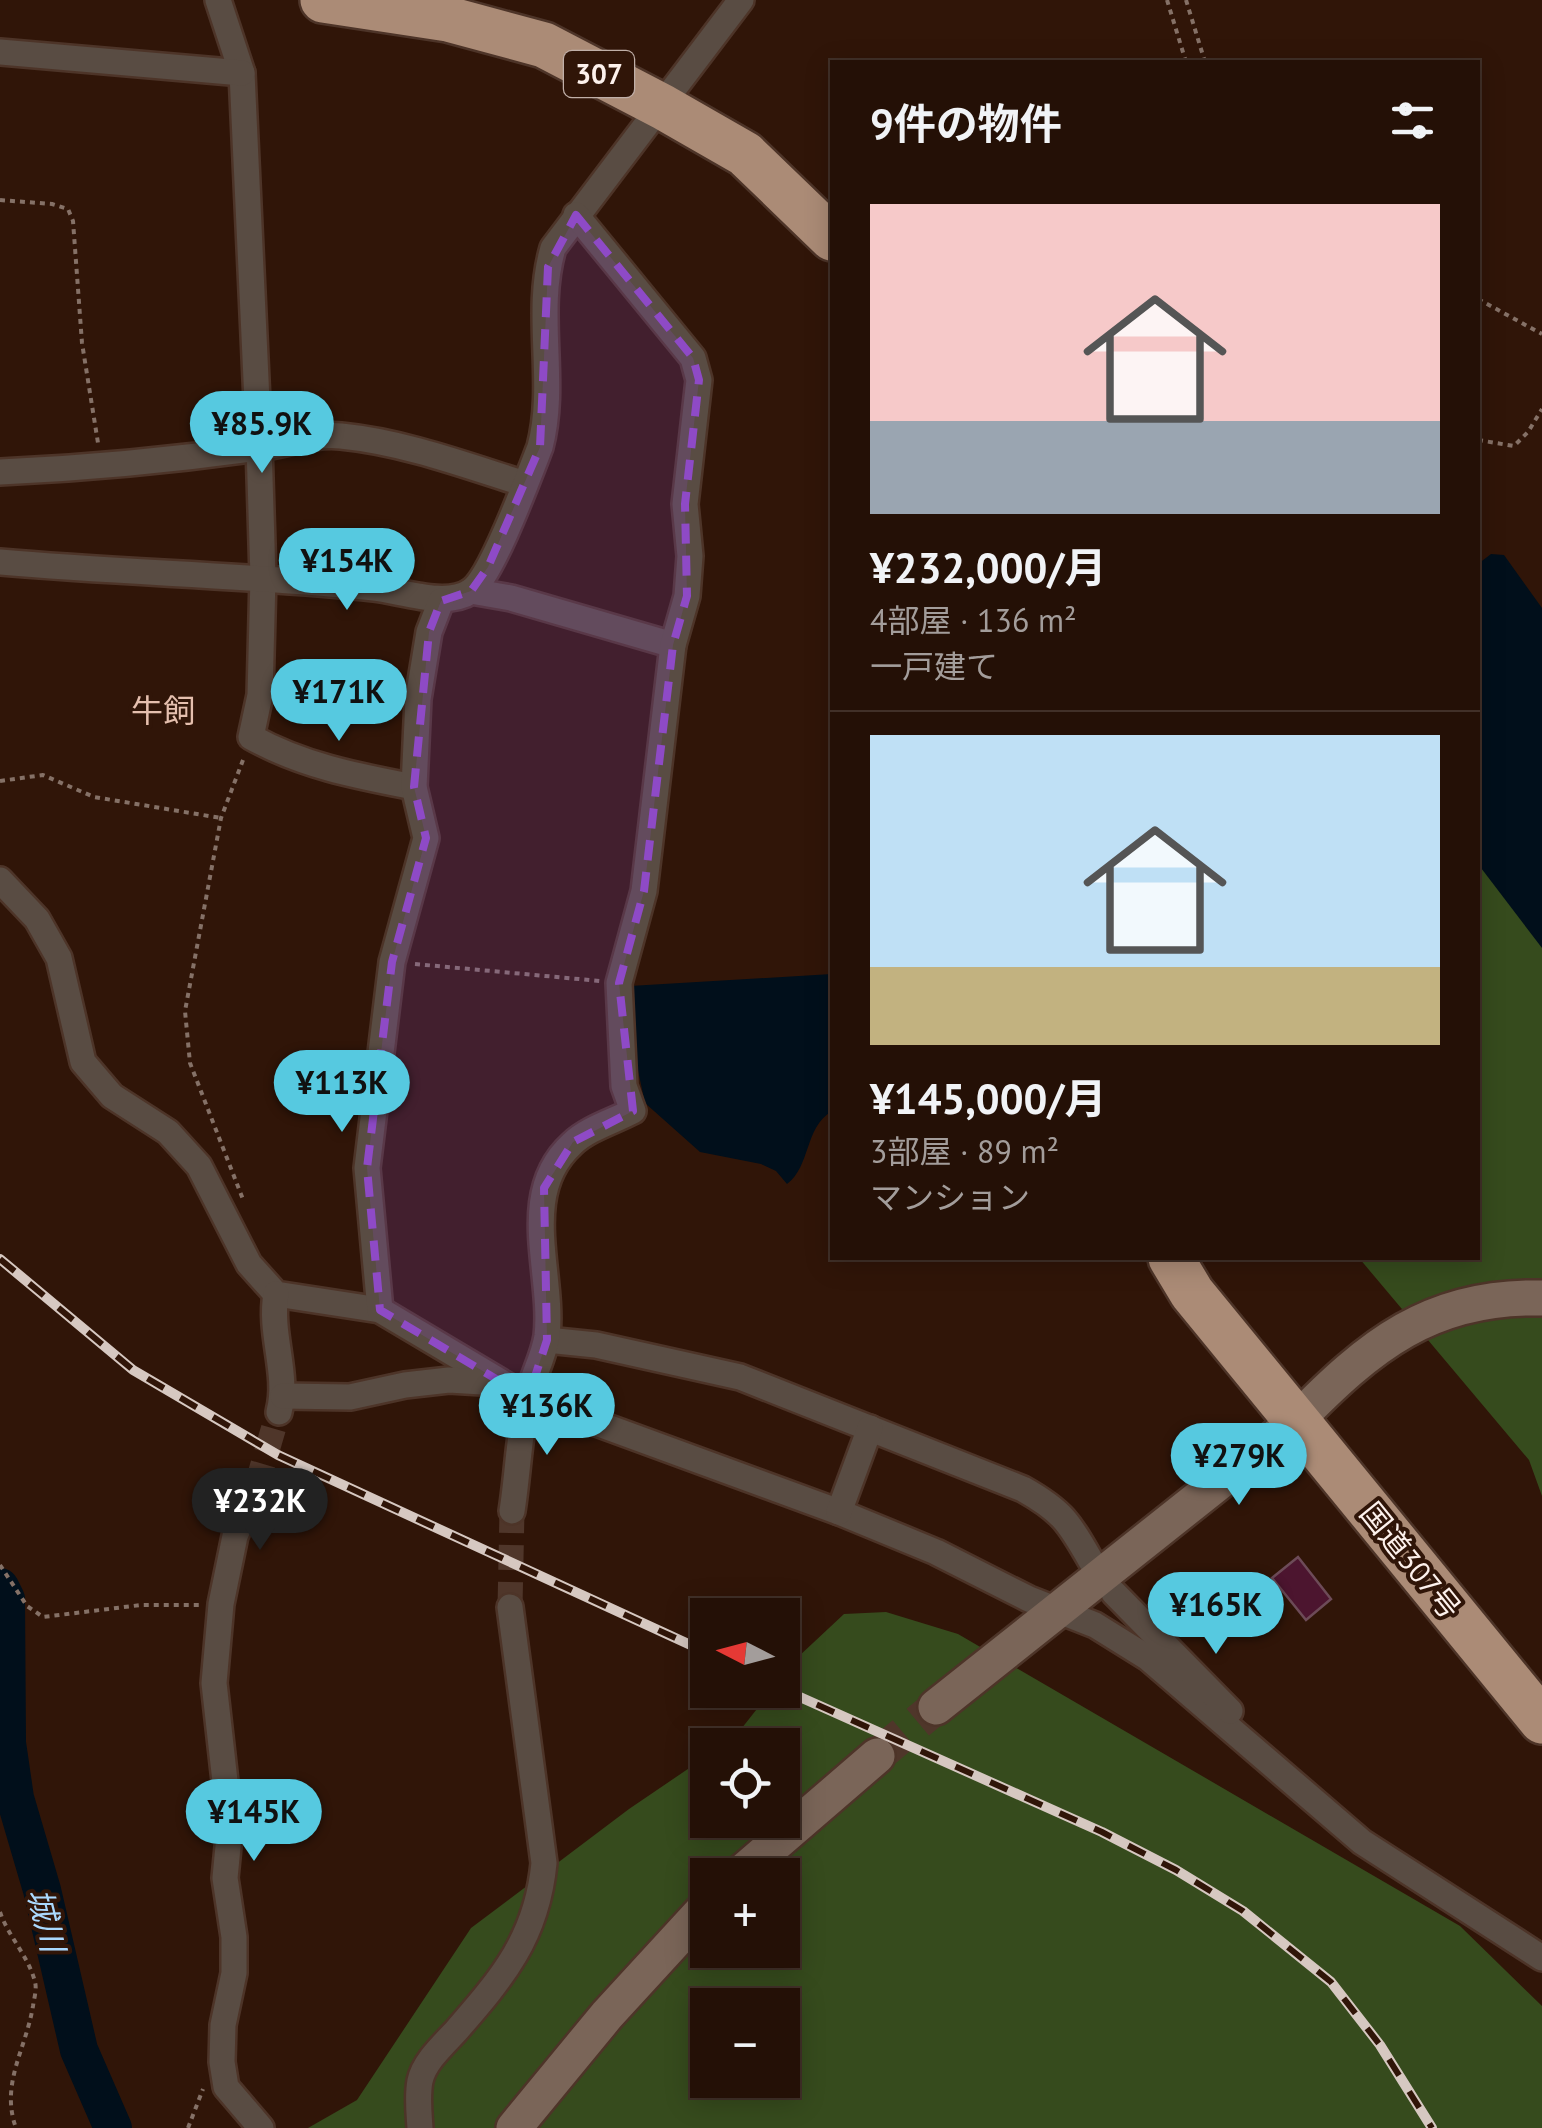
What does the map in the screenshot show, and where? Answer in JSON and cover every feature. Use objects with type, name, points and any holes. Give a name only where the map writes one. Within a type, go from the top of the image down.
[{"type":"highway","name":"307","points":[[323,0],[448,19],[544,46],[664,106],[745,154],[830,236]]},
{"type":"highway","name":"国道307号","points":[[1172,1260],[1192,1293],[1542,1721]]},
{"type":"street","points":[[218,0],[242,72],[260,448],[260,695],[251,737],[326,770],[414,787]]},
{"type":"street","points":[[471,591],[488,566],[546,427],[544,316],[553,248],[741,0]]},
{"type":"street","points":[[0,52],[242,72]]},
{"type":"street","points":[[512,1510],[528,1398],[546,1340],[548,1298],[541,1230],[544,1188],[573,1142],[633,1111],[624,1086],[619,982],[644,891],[673,645],[688,596],[690,556],[685,504],[699,380],[693,358],[576,215]]},
{"type":"street","points":[[0,472],[164,461],[260,448],[318,435],[422,452],[525,484]]},
{"type":"street","points":[[0,562],[263,577],[410,592],[440,601],[471,591],[511,598],[673,645]]},
{"type":"street","points":[[380,1310],[367,1168],[392,962],[426,838],[414,787],[418,699],[429,632],[440,601]]},
{"type":"street","points":[[0,880],[37,918],[59,958],[83,1062],[112,1096],[168,1132],[199,1166],[249,1264],[276,1294],[380,1310],[528,1398],[838,1512],[1095,1625],[1148,1658],[1362,1842],[1542,1958]]},
{"type":"street","points":[[276,1294],[272,1317],[280,1405],[449,1380],[504,1384]]},
{"type":"street","points":[[936,1707],[1296,1420],[1347,1368],[1397,1333],[1455,1308],[1488,1300],[1542,1298]]},
{"type":"street","points":[[546,1340],[596,1345],[740,1377],[1023,1489],[1053,1506],[1070,1524],[1090,1561]]},
{"type":"street","points":[[838,1512],[870,1428]]},
{"type":"street","points":[[256,1488],[236,1536],[221,1604],[214,1682],[229,1812],[226,1878],[234,1938],[234,1973],[222,2024],[222,2066],[226,2088],[262,2128]]},
{"type":"street","points":[[1114,1592],[1250,1730],[1249,1748]]},
{"type":"street","points":[[420,2128],[420,2079],[429,2062],[505,1974],[541,1898],[544,1863],[510,1606]]},
{"type":"street","points":[[759,1858],[876,1756]]},
{"type":"street","points":[[514,2128],[607,2015],[690,1925]]},
{"type":"path","points":[[1167,0],[1185,60]]},
{"type":"path","points":[[1186,0],[1204,60]]},
{"type":"path","points":[[0,200],[68,208],[73,221],[82,343],[101,464]]},
{"type":"path","points":[[1480,300],[1542,334]]},
{"type":"path","points":[[1480,440],[1514,446],[1542,408]]},
{"type":"path","points":[[234,1229],[245,1199],[190,1062],[185,1011],[220,818],[251,737]]},
{"type":"path","points":[[0,781],[43,776],[94,797],[220,818]]},
{"type":"path","points":[[392,962],[619,982]]},
{"type":"path","points":[[0,1565],[26,1606],[43,1616],[140,1605],[221,1604]]},
{"type":"path","points":[[0,1912],[36,1985],[32,2014],[10,2079],[8,2110],[16,2128]]},
{"type":"path","points":[[188,2128],[206,2082],[222,2066]]},
{"type":"highlighted area","points":[[576,215],[693,358],[699,380],[685,504],[687,596],[673,645],[644,891],[619,983],[633,1111],[573,1142],[544,1188],[547,1340],[528,1398],[380,1310],[367,1168],[392,962],[426,838],[414,787],[429,632],[441,601],[471,591],[488,567],[540,447],[548,267]]},
{"type":"green space","points":[[1480,831],[1542,928],[1542,1496],[1529,1460],[1361,1260],[1480,1260]]},
{"type":"green space","points":[[886,1612],[958,1634],[1460,1926],[1542,2006],[1542,2128],[308,2128],[357,2100],[471,1928],[690,1768],[690,1838],[800,1838],[800,1728],[742,1728],[758,1708],[800,1708],[800,1655],[844,1614]]},
{"type":"water","points":[[1491,554],[1504,555],[1542,608],[1542,948],[1480,867],[1480,562]]},
{"type":"water","points":[[830,974],[830,1113],[817,1127],[800,1167],[787,1184],[776,1171],[761,1164],[700,1152],[645,1103],[631,1038],[630,986]]},
{"type":"building","points":[[1298,1557],[1331,1599],[1306,1620],[1272,1578]]},
{"type":"waterway","name":"城川","points":[[0,1587],[6,1599],[7,1743],[15,1798],[42,1890],[79,2050],[113,2128]]},
{"type":"tunnel","points":[[256,1488],[278,1413]]},
{"type":"tunnel","points":[[510,1607],[512,1511]]},
{"type":"tunnel","points":[[877,1756],[936,1707]]},
{"type":"railway","points":[[0,1259],[133,1370],[278,1455],[690,1645]]},
{"type":"railway","points":[[800,1697],[1102,1832],[1176,1870],[1243,1911],[1331,1982],[1380,2045],[1432,2128]]},
{"type":"district","name":"牛飼","points":[[163,711]]}]
